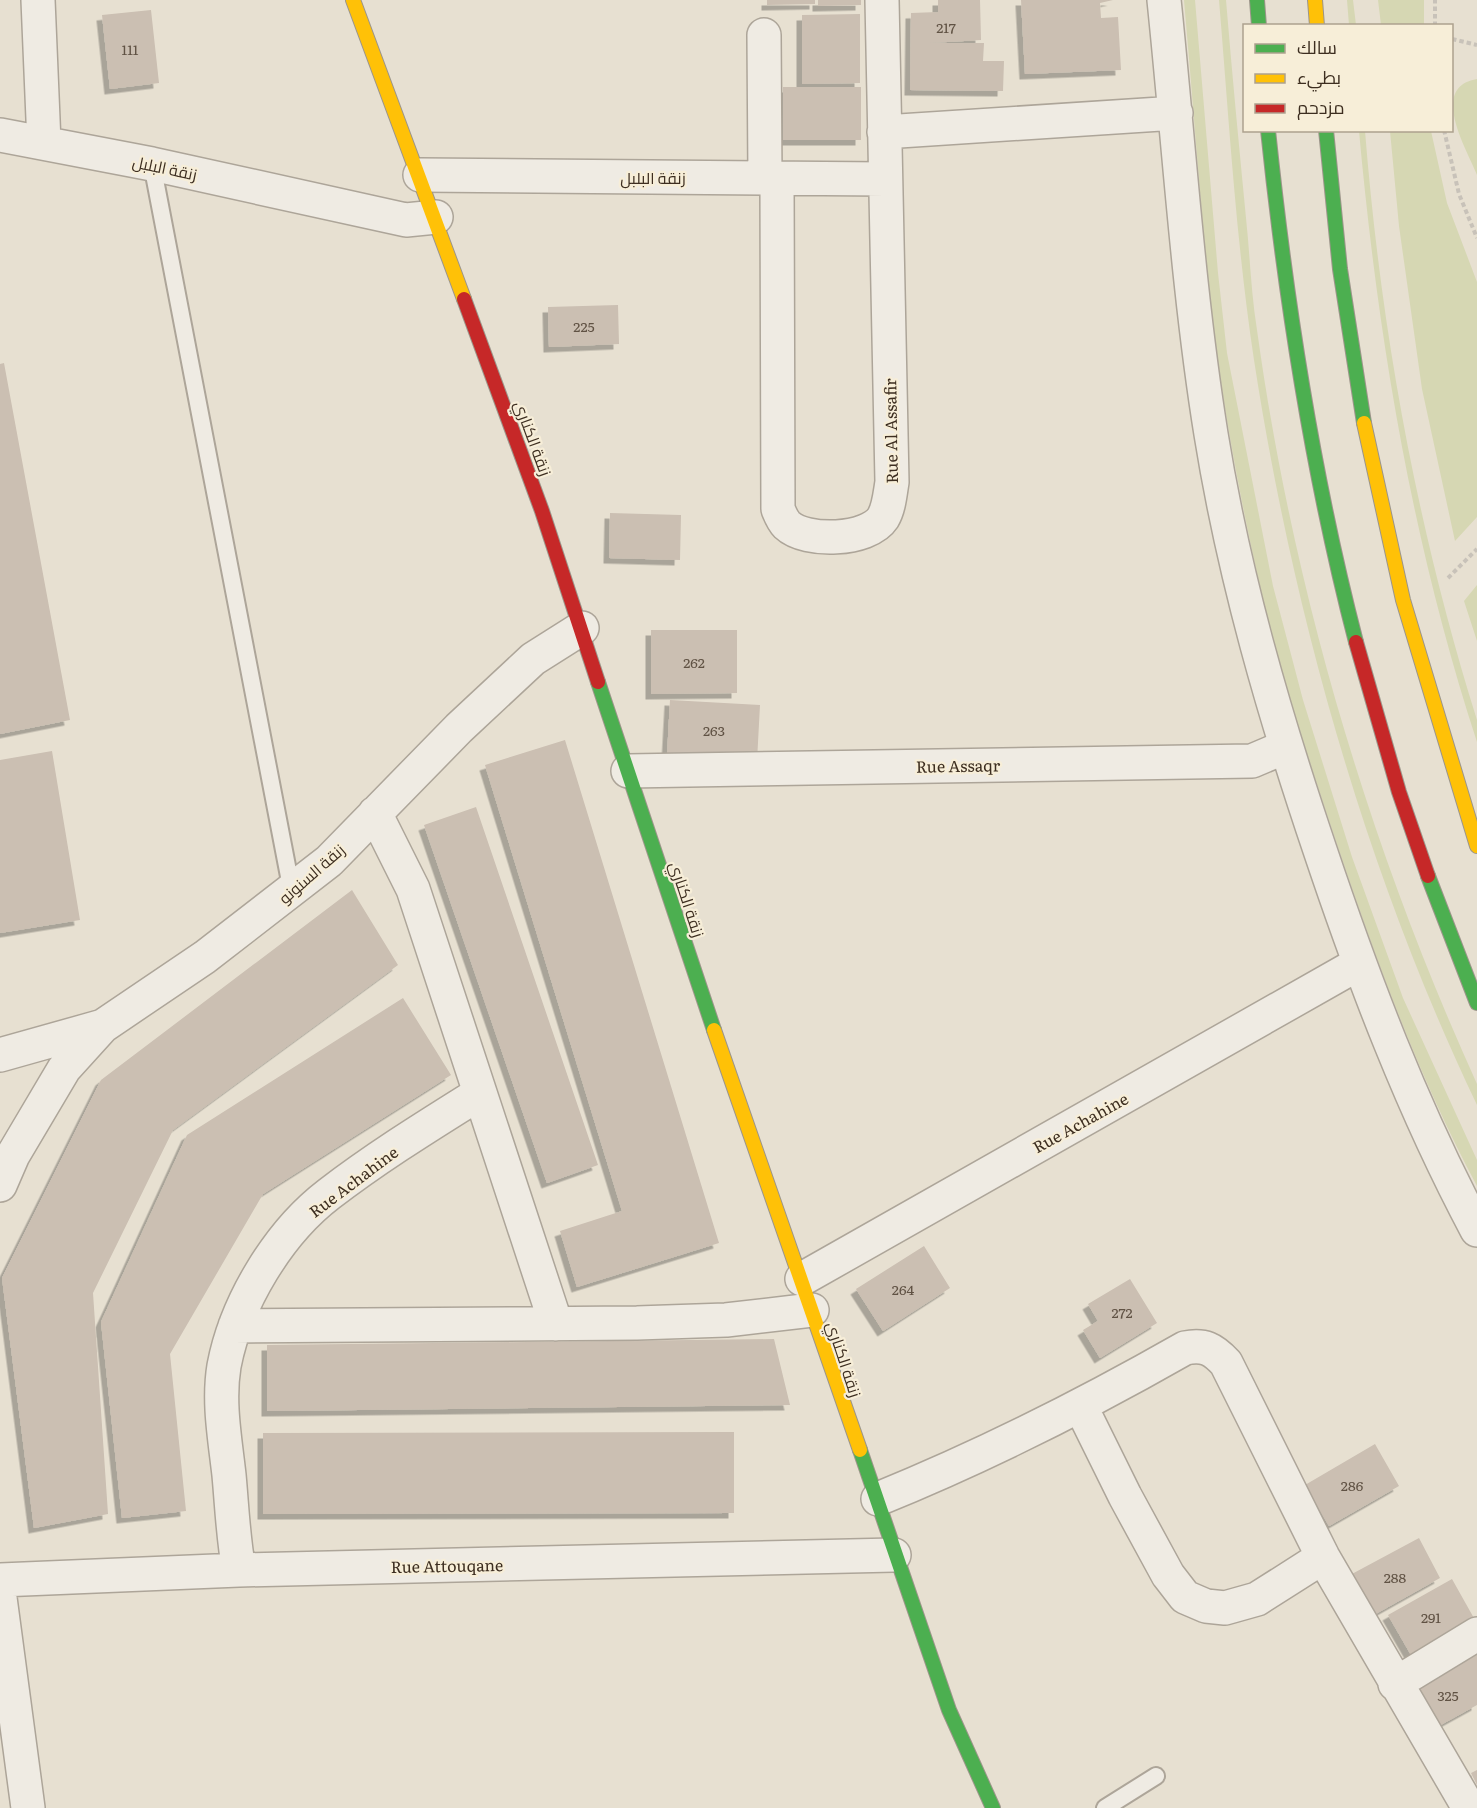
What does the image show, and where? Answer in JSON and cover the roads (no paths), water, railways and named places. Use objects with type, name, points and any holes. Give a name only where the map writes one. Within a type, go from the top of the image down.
[{"type":"street","points":[[38,0],[44,143]]},
{"type":"street","name":"زنقة الكناري","points":[[353,0],[436,217],[582,628],[698,984],[802,1279],[838,1393],[878,1499],[894,1555],[949,1710],[993,1808]]},
{"type":"street","name":"Rue Al Assafir","points":[[764,34],[771,179],[778,509],[787,525],[804,534],[838,537],[871,529],[882,519],[889,502],[892,482],[882,0]]},
{"type":"street","points":[[1164,0],[1201,369],[1214,454],[1250,623],[1285,747],[1358,964],[1405,1082],[1477,1230]]},
{"type":"street","points":[[1257,0],[1259,24]]},
{"type":"street","points":[[1314,0],[1317,24]]},
{"type":"street","points":[[884,132],[1176,113]]},
{"type":"street","points":[[1268,132],[1281,257],[1314,471],[1348,617],[1419,847],[1477,1003]]},
{"type":"street","points":[[1326,132],[1340,269],[1366,436],[1403,600],[1477,846]]},
{"type":"street","name":"زنقة البلبل","points":[[0,135],[152,164],[406,220],[436,217]]},
{"type":"street","name":"زنقة البلبل","points":[[420,175],[885,179]]},
{"type":"street","name":"زنقة السنونو","points":[[0,1055],[104,1026],[205,957],[292,892],[329,861],[419,766],[533,659],[582,628]]},
{"type":"street","name":"Rue Assaqr","points":[[628,771],[1252,760],[1285,747]]},
{"type":"street","points":[[375,813],[413,889],[556,1324]]},
{"type":"street","name":"Rue Achahine","points":[[802,1279],[1358,964]]},
{"type":"street","points":[[0,1185],[13,1155],[64,1069],[104,1026]]},
{"type":"street","name":"Rue Achahine","points":[[239,1570],[233,1536],[222,1410],[224,1367],[235,1326],[270,1255],[298,1223],[328,1195],[480,1092]]},
{"type":"street","points":[[235,1326],[556,1324],[726,1320],[812,1310]]},
{"type":"street","points":[[878,1499],[962,1465],[1081,1407],[1185,1348],[1200,1345],[1216,1352],[1226,1363],[1323,1557],[1469,1808]]},
{"type":"street","points":[[1081,1407],[1125,1496],[1168,1575],[1185,1597],[1206,1606],[1226,1608],[1257,1599],[1323,1557]]},
{"type":"street","name":"Rue Attouqane","points":[[0,1580],[239,1570],[894,1555]]},
{"type":"street","points":[[0,1598],[28,1808]]},
{"type":"street","points":[[1395,1684],[1477,1634]]},
{"type":"lane","points":[[152,164],[292,892]]},
{"type":"lane","points":[[1105,1808],[1156,1776]]}]
